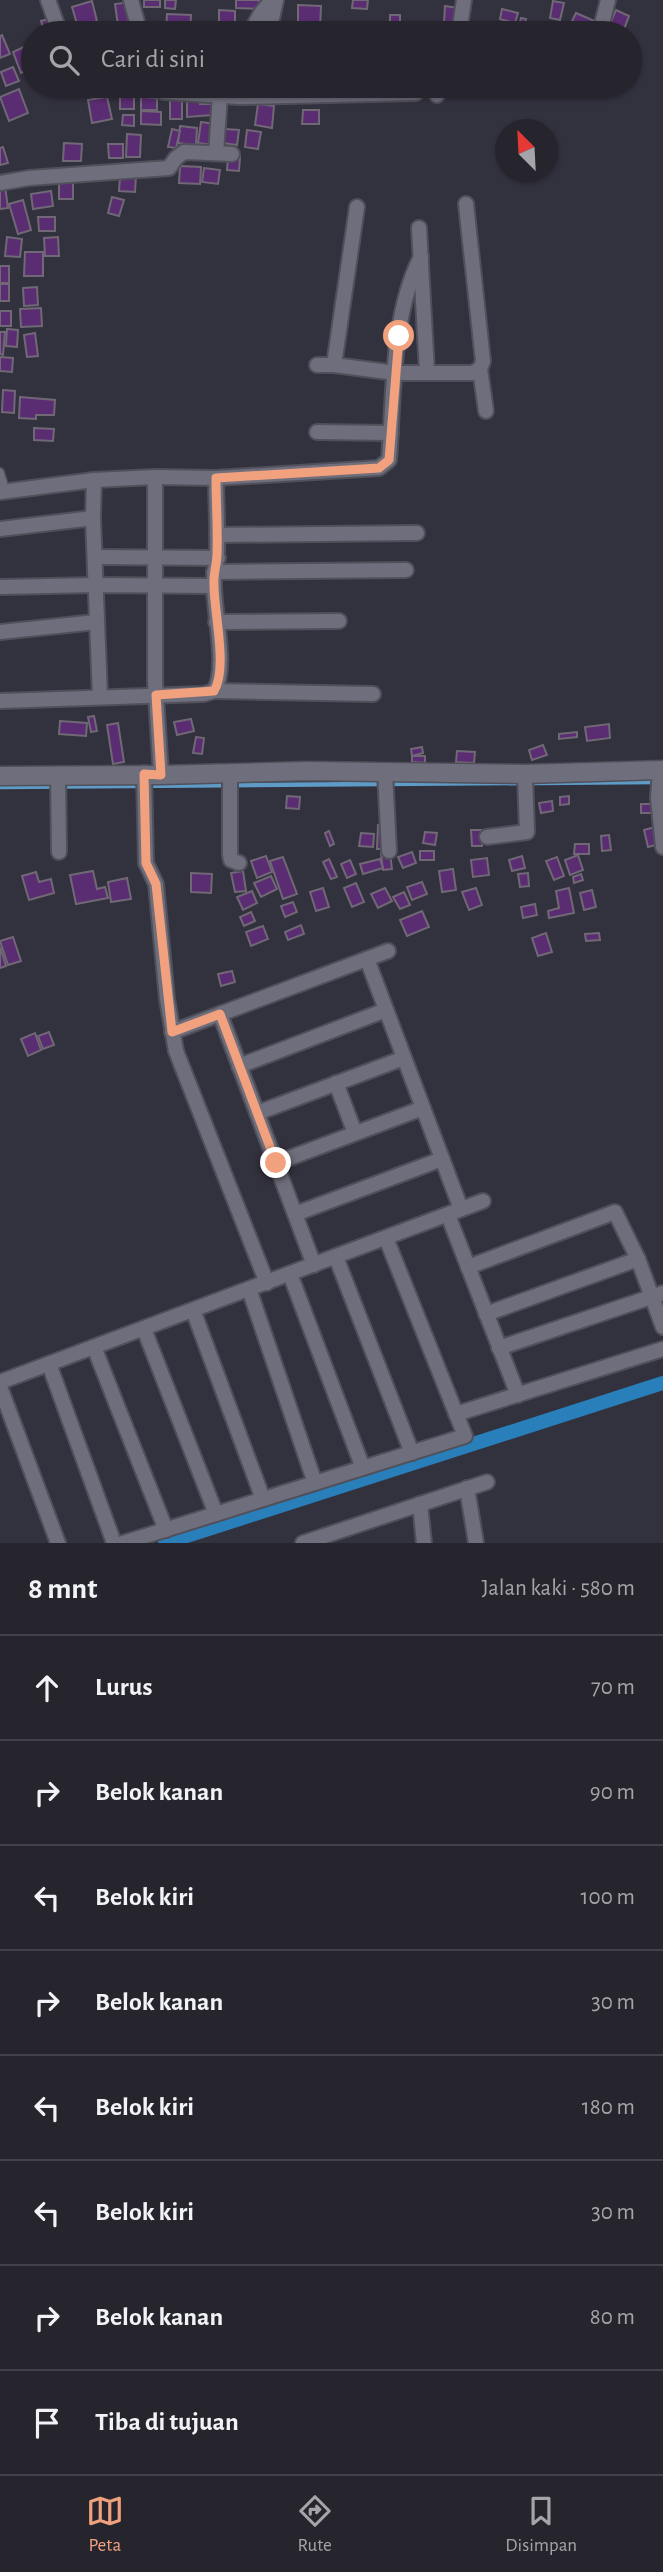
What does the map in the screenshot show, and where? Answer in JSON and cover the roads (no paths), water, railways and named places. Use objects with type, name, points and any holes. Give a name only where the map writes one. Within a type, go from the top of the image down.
[{"type":"street","points":[[48,0],[56,21]]},
{"type":"street","points":[[131,0],[136,21]]},
{"type":"street","points":[[271,21],[274,0]]},
{"type":"street","points":[[257,21],[274,0]]},
{"type":"street","points":[[461,21],[464,0]]},
{"type":"street","points":[[603,21],[608,0]]},
{"type":"street","points":[[216,153],[220,98]]},
{"type":"street","points":[[0,183],[169,168],[184,152],[232,154]]},
{"type":"street","points":[[466,204],[486,411]]},
{"type":"street","points":[[334,365],[357,207]]},
{"type":"street","points":[[419,228],[427,372]]},
{"type":"street","points":[[3,492],[94,480],[216,478],[379,468],[389,460],[399,336],[410,278],[421,257]]},
{"type":"street","points":[[317,365],[396,373],[472,373],[480,369]]},
{"type":"street","points":[[317,432],[391,433]]},
{"type":"street","points":[[155,477],[153,587],[156,695],[150,776],[144,804],[146,863],[156,884],[172,1032],[195,1100],[267,1283]]},
{"type":"street","points":[[214,691],[219,683],[221,669],[216,622],[216,478]]},
{"type":"street","points":[[94,480],[100,698]]},
{"type":"street","points":[[0,529],[93,518]]},
{"type":"street","points":[[217,535],[417,533]]},
{"type":"street","points":[[95,557],[154,558],[215,572]]},
{"type":"street","points":[[0,587],[153,587],[215,572],[406,570]]},
{"type":"street","points":[[216,622],[340,621]]},
{"type":"street","points":[[0,632],[96,622]]},
{"type":"street","points":[[0,701],[214,691],[373,694]]},
{"type":"street","points":[[0,776],[58,786],[150,776],[230,783],[661,773],[658,798],[663,847]]},
{"type":"street","points":[[487,836],[527,832],[526,777]]},
{"type":"street","points":[[386,780],[388,851]]},
{"type":"street","points":[[230,783],[230,855],[231,860],[239,863]]},
{"type":"street","points":[[58,786],[59,852]]},
{"type":"street","points":[[172,1032],[388,951]]},
{"type":"street","points":[[367,959],[442,1159],[468,1267],[518,1395]]},
{"type":"street","points":[[239,1066],[386,1010]]},
{"type":"street","points":[[220,1014],[314,1265]]},
{"type":"street","points":[[257,1113],[404,1058]]},
{"type":"street","points":[[336,1083],[355,1133]]},
{"type":"street","points":[[276,1163],[423,1108]]},
{"type":"street","points":[[295,1214],[442,1159]]},
{"type":"street","points":[[58,1543],[0,1385],[483,1200]]},
{"type":"street","points":[[468,1267],[615,1212],[657,1295],[663,1327]]},
{"type":"street","points":[[122,1543],[465,1436],[386,1238]]},
{"type":"street","points":[[336,1257],[412,1453]]},
{"type":"street","points":[[486,1314],[638,1259]]},
{"type":"street","points":[[290,1274],[363,1468]]},
{"type":"street","points":[[250,1289],[315,1483]]},
{"type":"street","points":[[499,1348],[657,1295]]},
{"type":"street","points":[[193,1310],[263,1499]]},
{"type":"street","points":[[144,1329],[216,1514]]},
{"type":"street","points":[[94,1347],[166,1530]]},
{"type":"street","points":[[456,1415],[663,1349]]},
{"type":"street","points":[[49,1364],[114,1543]]},
{"type":"street","points":[[303,1543],[487,1482]]},
{"type":"street","points":[[467,1488],[475,1543]]},
{"type":"street","points":[[420,1504],[424,1543]]},
{"type":"lane","points":[[0,472],[3,492]]},
{"type":"waterway","points":[[0,787],[657,782]]},
{"type":"waterway","points":[[165,1543],[663,1383]]}]
